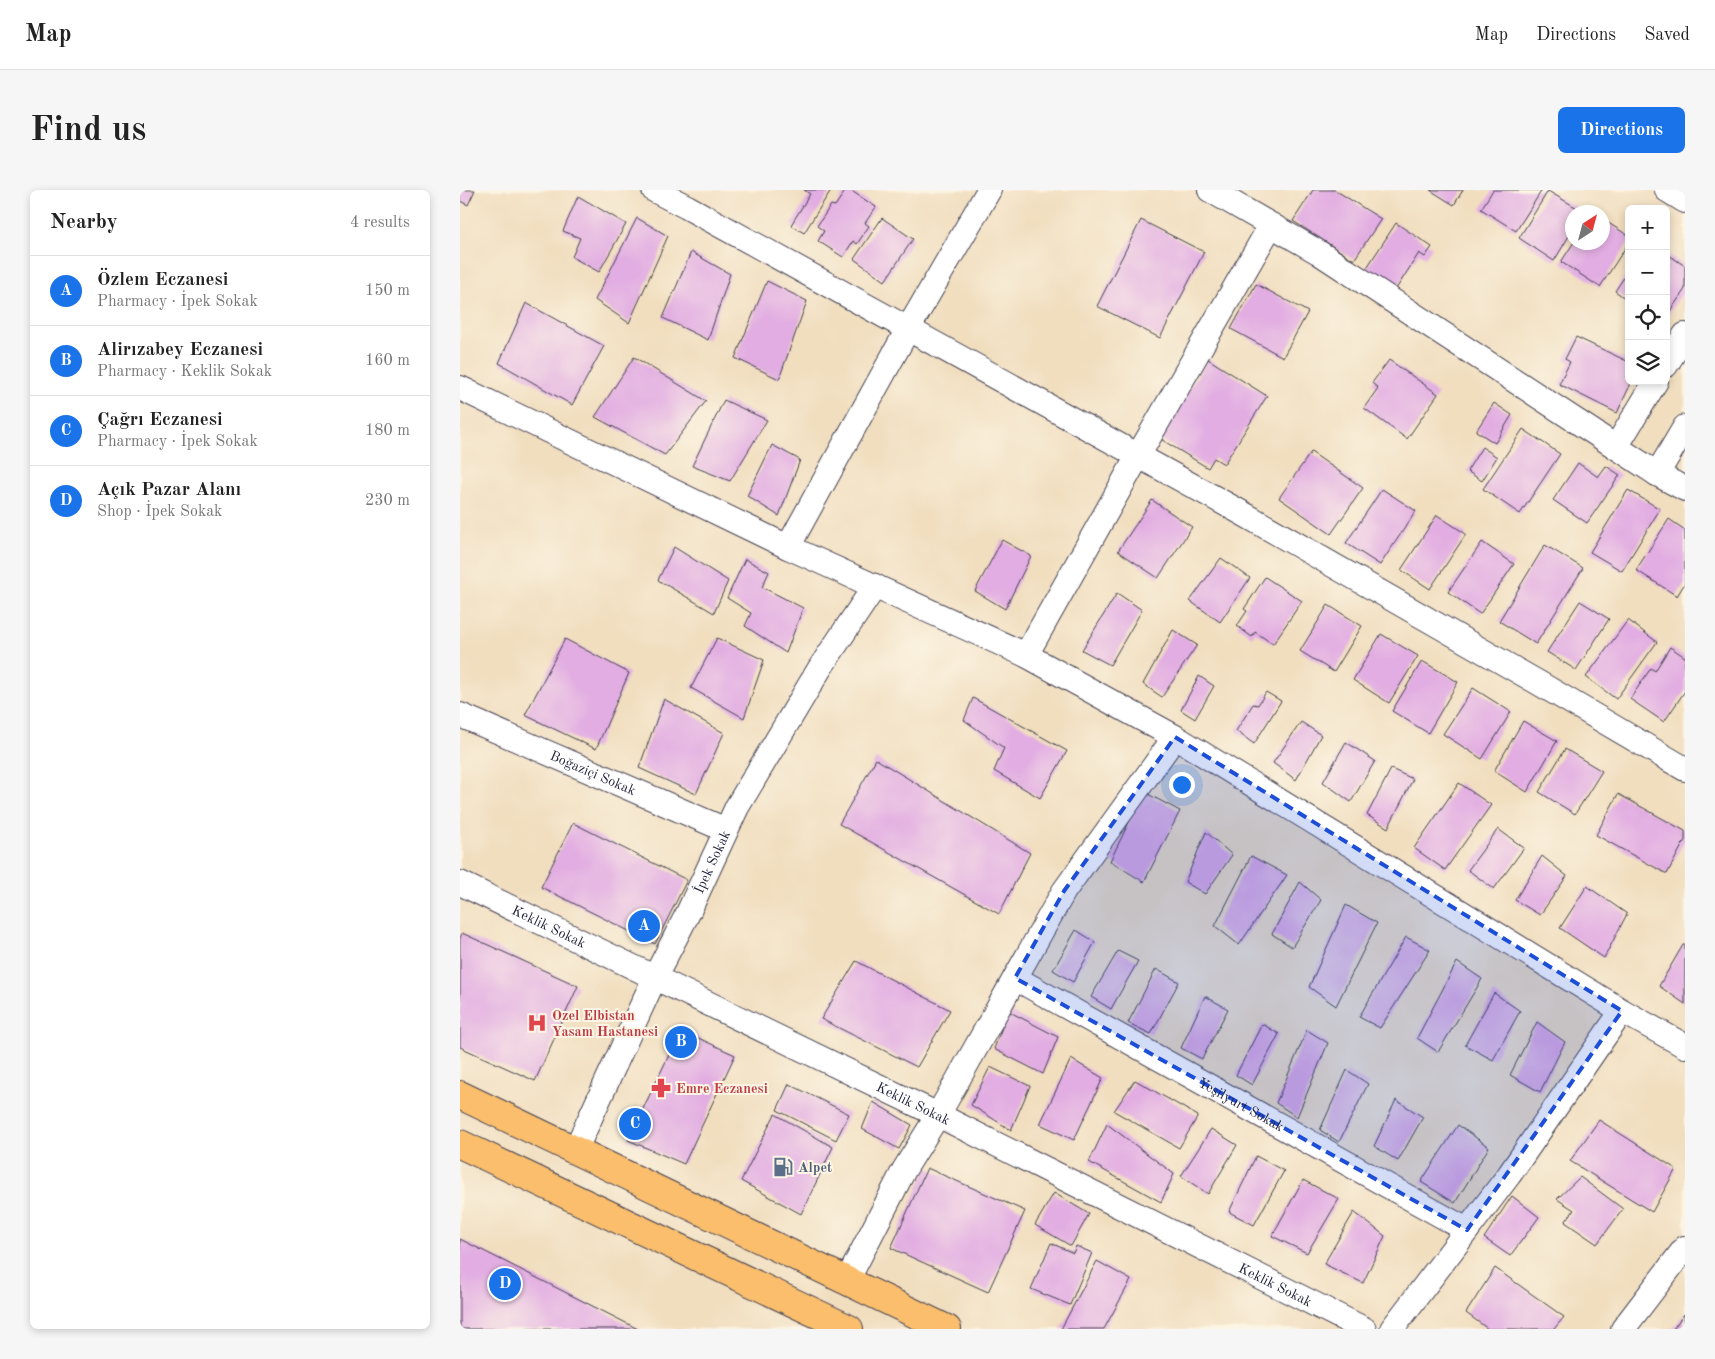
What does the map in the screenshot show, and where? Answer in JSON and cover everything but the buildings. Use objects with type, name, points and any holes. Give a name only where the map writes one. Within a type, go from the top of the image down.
[{"type":"main road","points":[[460,1095],[947,1329]]},
{"type":"main road","points":[[460,1144],[849,1329]]},
{"type":"street","points":[[654,190],[1250,518],[1685,769]]},
{"type":"street","points":[[788,547],[908,329],[989,190]]},
{"type":"street","points":[[1210,190],[1318,252],[1616,447],[1685,489]]},
{"type":"street","points":[[1667,190],[1685,201]]},
{"type":"street","points":[[1026,655],[1271,225]]},
{"type":"street","points":[[1670,359],[1685,335]]},
{"type":"street","points":[[1616,447],[1654,385]]},
{"type":"street","points":[[460,388],[788,547],[1026,655],[1175,737],[1622,1011],[1685,1046]]},
{"type":"street","points":[[1658,474],[1685,428]]},
{"type":"street","name":"İpek Sokak","points":[[575,1151],[655,977],[688,913],[737,808],[820,668],[874,586]]},
{"type":"street","name":"Boğaziçi Sokak","points":[[460,714],[726,830]]},
{"type":"street","points":[[848,1282],[904,1170],[938,1115],[1064,891],[1175,737]]},
{"type":"street","name":"Keklik Sokak","points":[[460,883],[938,1115],[1364,1329]]},
{"type":"street","name":"Yeşilyurt Sokak","points":[[1015,978],[1467,1230]]},
{"type":"street","points":[[1392,1329],[1509,1175],[1622,1011]]},
{"type":"street","points":[[1623,1329],[1685,1248]]},
{"type":"highlighted area","points":[[1175,737],[1622,1011],[1467,1230],[1015,978],[1064,891]]},
{"type":"place","name":"Özlem Eczanesi","points":[[644,926]]},
{"type":"place","name":"Ozel Elbistan Yasam Hastanesi","points":[[537,1023]]},
{"type":"place","name":"Alirızabey Eczanesi","points":[[681,1042]]},
{"type":"place","name":"Emre Eczanesi","points":[[661,1088]]},
{"type":"place","name":"Çağrı Eczanesi","points":[[635,1124]]},
{"type":"place","name":"Alpet","points":[[783,1167]]},
{"type":"place","name":"Açık Pazar Alanı","points":[[505,1284]]}]
